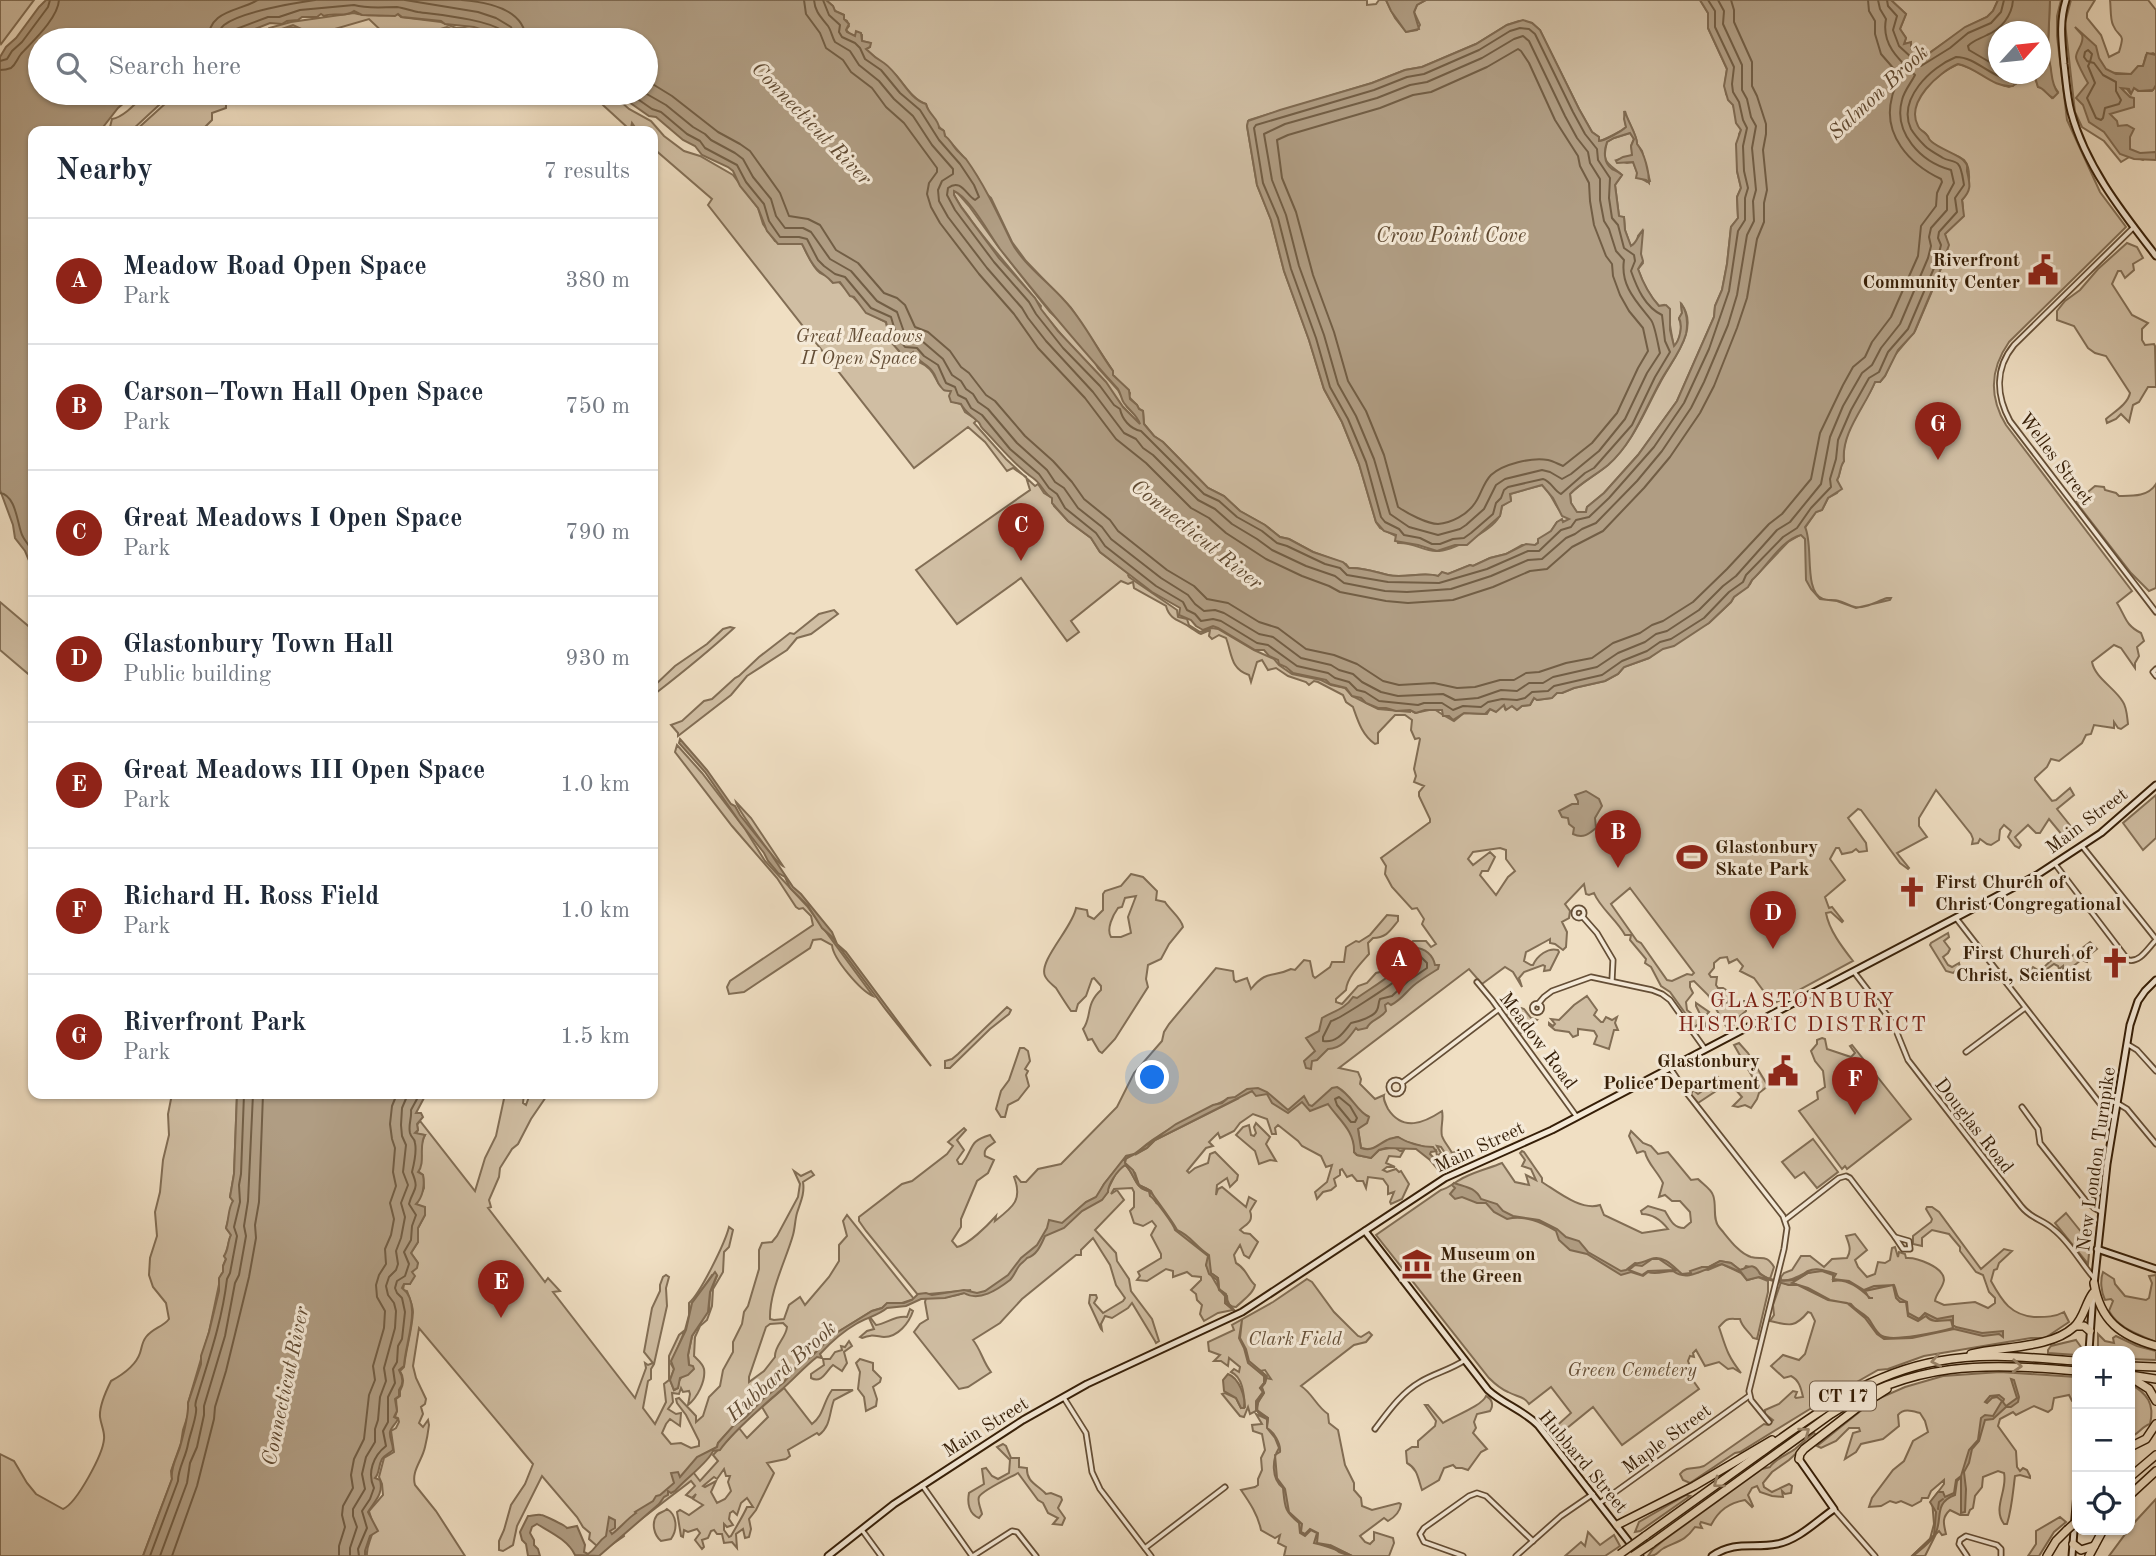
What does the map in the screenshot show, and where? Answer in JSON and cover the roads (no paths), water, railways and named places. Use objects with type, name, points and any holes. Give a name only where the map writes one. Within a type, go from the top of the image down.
[{"type":"highway","points":[[2094,1281],[2099,1304],[2109,1321],[2131,1337],[2156,1346]]},
{"type":"highway","points":[[1961,1358],[1982,1351],[2046,1341],[2064,1334],[2076,1326],[2093,1293]]},
{"type":"highway","points":[[2076,1326],[2084,1326],[2090,1331]]},
{"type":"highway","name":"CT 17","points":[[1619,1555],[1834,1401],[1877,1379],[1917,1366],[1961,1358],[2008,1357],[2072,1361]]},
{"type":"highway","name":"CT 17","points":[[1633,1556],[1832,1414],[1864,1395],[1896,1382],[1941,1370],[1972,1366],[2072,1371]]},
{"type":"highway","points":[[2135,1366],[2156,1367]]},
{"type":"highway","points":[[2135,1377],[2156,1380]]},
{"type":"highway","points":[[2135,1379],[2149,1389],[2156,1401]]},
{"type":"highway","points":[[1799,1459],[1804,1449],[1896,1382]]},
{"type":"highway","points":[[2135,1445],[2147,1439],[2156,1424]]},
{"type":"highway","points":[[1617,1525],[1704,1480],[1765,1444],[1783,1437]]},
{"type":"highway","points":[[2135,1473],[2156,1455]]},
{"type":"highway","points":[[2135,1490],[2156,1471]]},
{"type":"highway","points":[[2047,1556],[2056,1541],[2072,1526]]},
{"type":"highway","points":[[2089,1556],[2100,1535]]},
{"type":"highway","points":[[2072,1552],[2094,1546]]},
{"type":"main road","points":[[2066,0],[2061,31],[2071,111],[2101,181],[2156,256]]},
{"type":"main road","name":"Main Street","points":[[828,1556],[861,1528],[922,1485],[1005,1430],[1063,1396],[1242,1312],[1445,1178],[1577,1117],[2055,864],[2110,826],[2156,785]]},
{"type":"main road","name":"New London Turnpike","points":[[2089,1346],[2101,1212],[2127,1044],[2135,1007],[2156,980]]},
{"type":"main road","name":"Hubbard Street","points":[[1365,1231],[1496,1397],[1535,1422],[1640,1556]]},
{"type":"main road","points":[[2097,1248],[2156,1269]]},
{"type":"main road","points":[[1712,1556],[1729,1547],[1786,1542],[1834,1509],[1799,1459]]},
{"type":"street","name":"Welles Street","points":[[2134,227],[2011,349],[2001,367],[1999,392],[2002,407],[2010,421],[2156,612]]},
{"type":"street","points":[[2156,670],[2153,672],[2156,676]]},
{"type":"street","points":[[2055,864],[2126,958],[2137,960],[2156,940],[2082,846]]},
{"type":"street","points":[[1582,916],[1597,933],[1613,960],[1612,980]]},
{"type":"street","points":[[1956,918],[2105,1110],[2115,1118]]},
{"type":"street","name":"Douglas Road","points":[[1854,972],[1893,1022],[1908,1060],[2022,1209],[2057,1233],[2094,1281]]},
{"type":"street","points":[[1538,1004],[1552,991],[1583,979],[1595,976],[1612,980],[1662,994],[1670,1000],[1706,1050]]},
{"type":"street","name":"Meadow Road","points":[[1477,982],[1577,1117]]},
{"type":"street","points":[[1966,1052],[2025,1008]]},
{"type":"street","points":[[1403,1082],[1391,1082],[1389,1090],[1394,1094],[1399,1093],[1403,1082],[1499,1009]]},
{"type":"street","points":[[2127,1044],[2156,1071]]},
{"type":"street","points":[[1670,1068],[1785,1220],[1787,1236],[1750,1396],[1769,1422]]},
{"type":"street","points":[[2117,1103],[2127,1109],[2156,1144]]},
{"type":"street","points":[[2021,1107],[2038,1129],[2040,1142],[2048,1153],[2089,1204],[2101,1212]]},
{"type":"street","points":[[1785,1220],[1839,1178],[1846,1176],[1903,1250],[1910,1249],[1909,1241],[1895,1237]]},
{"type":"street","points":[[1375,1429],[1410,1388],[1428,1377],[1450,1370],[1465,1360]]},
{"type":"street","points":[[1063,1396],[1086,1433],[1092,1472],[1100,1489],[1151,1556]]},
{"type":"street","name":"Maple Street","points":[[1600,1503],[1750,1396]]},
{"type":"street","points":[[922,1485],[973,1556],[1012,1531],[1017,1532],[1036,1556]]},
{"type":"street","points":[[1145,1548],[1225,1487]]},
{"type":"street","points":[[1463,1556],[1424,1542],[1420,1534],[1424,1528],[1476,1493],[1486,1496],[1534,1541]]},
{"type":"street","points":[[1516,1556],[1561,1516],[1593,1494]]},
{"type":"street","points":[[1834,1509],[1875,1556]]},
{"type":"street","points":[[861,1528],[881,1556]]},
{"type":"street","points":[[1967,1556],[1959,1544],[1966,1536],[1997,1545],[2001,1549],[2001,1556]]},
{"type":"water","points":[[46,0],[826,0],[835,11],[844,15],[849,24],[847,32],[855,36],[856,31],[861,33],[862,41],[871,43],[866,49],[890,68],[914,97],[926,104],[939,128],[979,178],[1015,249],[1078,317],[1113,375],[1129,390],[1130,399],[1143,411],[1144,424],[1208,488],[1224,496],[1240,511],[1280,537],[1343,562],[1349,568],[1394,576],[1438,576],[1442,572],[1448,574],[1506,554],[1526,544],[1535,545],[1557,522],[1569,519],[1562,516],[1553,498],[1542,485],[1510,494],[1511,501],[1502,506],[1500,516],[1467,545],[1455,545],[1437,551],[1395,541],[1396,535],[1384,531],[1376,522],[1359,464],[1342,422],[1324,389],[1284,271],[1271,220],[1257,185],[1248,121],[1372,83],[1405,70],[1422,67],[1476,44],[1507,25],[1523,20],[1540,30],[1579,109],[1592,132],[1599,137],[1599,141],[1626,127],[1625,111],[1644,158],[1649,183],[1636,178],[1633,162],[1616,161],[1632,155],[1631,146],[1634,139],[1630,133],[1607,142],[1607,163],[1622,175],[1615,185],[1619,216],[1624,217],[1631,246],[1643,231],[1643,261],[1638,269],[1655,302],[1670,309],[1670,330],[1674,346],[1680,332],[1681,303],[1686,314],[1687,330],[1678,353],[1624,447],[1608,465],[1570,494],[1571,503],[1577,512],[1586,512],[1587,507],[1604,493],[1638,455],[1677,401],[1714,317],[1715,306],[1722,290],[1731,227],[1738,218],[1737,197],[1741,188],[1736,144],[1741,130],[1736,123],[1733,105],[1728,100],[1724,86],[1727,69],[1708,28],[1708,13],[1700,0],[1891,0],[1906,14],[1900,29],[1906,38],[1904,44],[1911,42],[1911,49],[1920,55],[1912,66],[1965,27],[1987,17],[1998,0],[2050,0],[2049,21],[1988,21],[1988,79],[1958,64],[1926,89],[1916,107],[1915,117],[1920,129],[1932,142],[1958,156],[1967,165],[1969,187],[1962,200],[1964,216],[1945,234],[1949,245],[1938,282],[1914,333],[1898,350],[1885,376],[1880,382],[1875,382],[1850,430],[1837,480],[1842,489],[1828,498],[1822,510],[1816,512],[1805,527],[1813,587],[1817,595],[1825,600],[1820,599],[1811,589],[1806,580],[1805,539],[1801,535],[1787,542],[1748,587],[1734,597],[1709,623],[1674,646],[1624,667],[1605,681],[1557,693],[1552,698],[1534,698],[1530,705],[1517,710],[1512,706],[1506,710],[1504,705],[1496,712],[1490,709],[1485,714],[1464,713],[1453,720],[1449,716],[1443,716],[1442,710],[1416,713],[1410,710],[1378,708],[1352,696],[1346,688],[1330,684],[1326,680],[1293,673],[1264,650],[1255,650],[1213,626],[1203,630],[1196,626],[1191,620],[1179,615],[1180,608],[1152,592],[1100,552],[1091,538],[1068,521],[1052,503],[1052,498],[1013,461],[979,422],[961,404],[951,402],[951,391],[942,389],[931,369],[913,352],[907,357],[900,357],[899,351],[891,342],[886,322],[866,313],[840,282],[833,283],[816,268],[802,244],[778,244],[767,231],[758,208],[740,186],[733,171],[702,155],[695,146],[683,140],[656,117],[649,116],[633,105],[658,105],[658,28],[477,28],[402,17],[398,14],[362,15],[354,11],[347,14],[302,17],[257,28],[28,28],[28,105],[122,105],[104,126],[28,126],[28,558],[15,538],[0,490],[0,57]],"holes":[[[954,191],[973,208],[1000,249],[1118,389],[1124,403],[1140,424],[1123,407],[1106,382],[1058,331],[1035,298],[999,258],[961,207]]]},
{"type":"water","points":[[1386,0],[1426,0],[1417,5],[1414,12],[1419,29],[1406,32]]},
{"type":"water","points":[[2075,27],[2096,46],[2106,69],[2116,74],[2131,74],[2138,66],[2143,66],[2147,53],[2156,55],[2156,85],[2153,90],[2139,91],[2134,88],[2131,94],[2129,89],[2121,88],[2134,98],[2134,107],[2110,114],[2118,126],[2127,125],[2134,129],[2130,137],[2130,149],[2140,153],[2156,152],[2156,160],[2134,159],[2120,154],[2104,132],[2089,122],[2083,105],[2076,98],[2088,83],[2076,59],[2083,38]]},
{"type":"water","points":[[2051,71],[2058,93],[2053,98],[2037,84],[2051,84]]},
{"type":"water","points":[[1887,598],[1891,598],[1870,605]]},
{"type":"water","points":[[680,739],[735,806],[793,887],[832,932],[837,944],[846,952],[931,1066],[886,1010],[831,936],[822,928],[808,906],[790,888],[785,877],[768,861],[705,772],[679,743]]},
{"type":"water","points":[[1586,791],[1599,799],[1602,806],[1595,818],[1596,828],[1580,836],[1573,834],[1574,828],[1569,824],[1568,818],[1562,817],[1559,811],[1578,804],[1575,795]]},
{"type":"water","points":[[1415,948],[1428,953],[1435,965],[1439,965],[1438,969],[1400,999],[1391,1005],[1385,1005],[1386,1011],[1367,1028],[1356,1028],[1341,1045],[1328,1049],[1317,1060],[1312,1061],[1311,1069],[1306,1068],[1304,1061],[1315,1051],[1306,1038],[1319,1031],[1322,1018],[1388,977]]},
{"type":"water","points":[[1337,1087],[1369,1117],[1367,1123],[1358,1129],[1361,1148],[1372,1149],[1388,1139],[1398,1137],[1433,1147],[1436,1151],[1430,1154],[1442,1166],[1443,1171],[1441,1173],[1416,1149],[1386,1148],[1379,1150],[1371,1158],[1357,1155],[1346,1126],[1328,1104],[1310,1111],[1302,1102],[1288,1113],[1272,1103],[1267,1094],[1256,1096],[1252,1091],[1155,1140],[1147,1148],[1125,1159],[1139,1185],[1149,1190],[1177,1230],[1209,1255],[1211,1273],[1218,1278],[1219,1289],[1226,1294],[1227,1302],[1235,1311],[1225,1303],[1225,1295],[1219,1290],[1217,1280],[1209,1274],[1206,1265],[1208,1256],[1175,1230],[1149,1191],[1137,1184],[1125,1165],[1102,1200],[1082,1211],[1064,1228],[1045,1236],[1036,1252],[999,1288],[988,1294],[976,1296],[964,1293],[945,1298],[921,1299],[906,1306],[887,1308],[846,1330],[820,1354],[822,1358],[817,1357],[740,1427],[720,1450],[713,1451],[675,1491],[668,1491],[668,1495],[659,1504],[599,1556],[575,1555],[563,1541],[537,1524],[532,1527],[530,1533],[540,1556],[528,1556],[520,1532],[528,1516],[543,1515],[567,1528],[577,1526],[585,1545],[584,1552],[588,1554],[606,1536],[609,1517],[615,1520],[615,1528],[610,1531],[612,1534],[635,1512],[674,1483],[671,1473],[678,1472],[680,1477],[697,1457],[717,1447],[733,1426],[745,1418],[784,1382],[797,1366],[812,1356],[833,1335],[887,1303],[904,1303],[918,1294],[985,1291],[1008,1275],[1021,1258],[1037,1245],[1049,1220],[1062,1223],[1086,1202],[1096,1197],[1126,1156],[1134,1154],[1176,1124],[1247,1089],[1258,1088],[1267,1092],[1288,1110],[1304,1096],[1312,1106],[1332,1088]]},
{"type":"water","name":"Connecticut River","points":[[237,1099],[423,1099],[416,1113],[421,1113],[423,1117],[417,1124],[418,1130],[415,1133],[425,1135],[418,1172],[423,1175],[424,1187],[416,1204],[425,1207],[425,1215],[418,1228],[418,1242],[411,1253],[418,1263],[412,1272],[415,1276],[410,1284],[404,1284],[402,1288],[408,1295],[412,1313],[404,1366],[399,1370],[402,1383],[399,1396],[395,1399],[397,1411],[394,1417],[398,1419],[390,1432],[393,1450],[383,1458],[375,1478],[380,1480],[381,1490],[368,1512],[378,1531],[370,1536],[365,1556],[143,1556],[172,1479],[186,1425],[188,1403],[201,1364],[219,1291],[219,1278],[223,1272],[226,1259],[224,1256],[231,1235],[226,1228],[233,1201],[230,1197],[234,1174]]},
{"type":"water","points":[[1454,1183],[1469,1188],[1481,1199],[1497,1204],[1513,1216],[1539,1220],[1557,1229],[1566,1237],[1579,1241],[1588,1252],[1621,1271],[1635,1263],[1655,1258],[1660,1258],[1668,1262],[1682,1274],[1709,1267],[1720,1261],[1731,1263],[1740,1270],[1753,1266],[1760,1274],[1779,1280],[1794,1280],[1815,1269],[1836,1274],[1833,1279],[1833,1275],[1822,1271],[1808,1273],[1792,1283],[1808,1288],[1830,1300],[1840,1302],[1828,1300],[1798,1285],[1759,1277],[1747,1280],[1741,1272],[1722,1264],[1691,1275],[1679,1274],[1673,1271],[1648,1272],[1643,1276],[1631,1272],[1621,1275],[1587,1254],[1570,1250],[1559,1240],[1556,1231],[1545,1225],[1533,1220],[1507,1219],[1494,1212],[1486,1203],[1477,1203],[1462,1197],[1455,1199],[1450,1194],[1455,1188],[1452,1185]],"holes":[[[1652,1259],[1659,1259],[1675,1270],[1648,1271],[1642,1275],[1629,1270]]]},
{"type":"water","points":[[715,1272],[717,1275],[710,1292],[708,1312],[692,1336],[688,1355],[689,1365],[694,1369],[680,1378],[678,1388],[674,1390],[670,1380],[674,1369],[671,1361],[686,1330],[692,1303]]},
{"type":"water","points":[[1833,1279],[1849,1281],[1864,1290],[1874,1286],[1893,1285],[1865,1291],[1868,1296],[1853,1285]]},
{"type":"water","points":[[1894,1285],[1898,1297],[1907,1302],[1908,1313],[1919,1319],[1925,1313],[1937,1319],[1953,1316],[1953,1325],[1956,1327],[1982,1333],[2003,1331],[2003,1337],[1999,1334],[1983,1336],[1954,1329],[1912,1338],[1884,1339],[1847,1303],[1868,1318],[1882,1336],[1888,1338],[1916,1336],[1953,1328],[1951,1320],[1934,1321],[1926,1316],[1918,1321],[1908,1316],[1906,1302],[1900,1302],[1896,1298]]},
{"type":"water","points":[[1242,1320],[1240,1338],[1246,1349],[1249,1361],[1267,1376],[1261,1387],[1264,1393],[1258,1402],[1257,1410],[1257,1401],[1263,1392],[1260,1388],[1265,1377],[1248,1363],[1239,1338]]},
{"type":"water","points":[[1228,1374],[1241,1388],[1244,1408],[1241,1408],[1236,1398],[1224,1391],[1223,1380]]},
{"type":"water","points":[[2011,1379],[2014,1380],[2018,1402],[2006,1407],[1993,1419],[1985,1420],[1979,1441],[1972,1449],[1964,1472],[1965,1512],[1961,1513],[1961,1477],[1957,1481],[1955,1495],[1943,1503],[1934,1536],[1912,1556],[1934,1535],[1936,1512],[1930,1502],[1938,1492],[1943,1492],[1945,1497],[1954,1493],[1956,1480],[1961,1476],[1969,1450],[1978,1440],[1981,1418],[1985,1415],[1993,1416],[2002,1401],[1997,1397],[1985,1402],[1990,1396],[1999,1395],[2006,1406],[2017,1398]]},
{"type":"water","points":[[1275,1457],[1277,1478],[1285,1489],[1289,1512],[1302,1524],[1301,1532],[1305,1534],[1310,1529],[1318,1533],[1317,1543],[1329,1545],[1352,1556],[1314,1543],[1317,1533],[1311,1530],[1305,1536],[1300,1533],[1299,1523],[1288,1512],[1283,1488],[1276,1480]]},
{"type":"waterway","points":[[1938,1509],[1939,1502],[1943,1499]]},
{"type":"place","name":"Riverfront Community Center","points":[[2043,270]]},
{"type":"place","name":"Riverfront Park","points":[[1938,460]]},
{"type":"place","name":"Great Meadows I Open Space","points":[[1021,561]]},
{"type":"place","name":"Glastonbury Skate Park","points":[[1692,857]]},
{"type":"place","name":"Carson–Town Hall Open Space","points":[[1618,868]]},
{"type":"place","name":"First Church of Christ Congregational","points":[[1912,892]]},
{"type":"place","name":"Glastonbury Town Hall","points":[[1773,949]]},
{"type":"place","name":"First Church of Christ, Scientist","points":[[2115,963]]},
{"type":"place","name":"Meadow Road Open Space","points":[[1399,995]]},
{"type":"place","name":"Glastonbury Police Department","points":[[1783,1071]]},
{"type":"place","name":"Richard H. Ross Field","points":[[1855,1115]]},
{"type":"place","name":"Museum on the Green","points":[[1417,1264]]},
{"type":"place","name":"Great Meadows III Open Space","points":[[501,1318]]},
{"type":"district","name":"GLASTONBURY HISTORIC DISTRICT","points":[[1803,1012]]},
{"type":"water label","name":"Salmon Brook","points":[[1878,92]]},
{"type":"water label","name":"Crow Point Cove","points":[[1451,235]]},
{"type":"water label","name":"Hubbard Brook","points":[[781,1371]]},
{"type":"park label","name":"Great Meadows II Open Space","points":[[859,346]]},
{"type":"park label","name":"Clark Field","points":[[1295,1338]]},
{"type":"park label","name":"Green Cemetery","points":[[1632,1369]]}]
